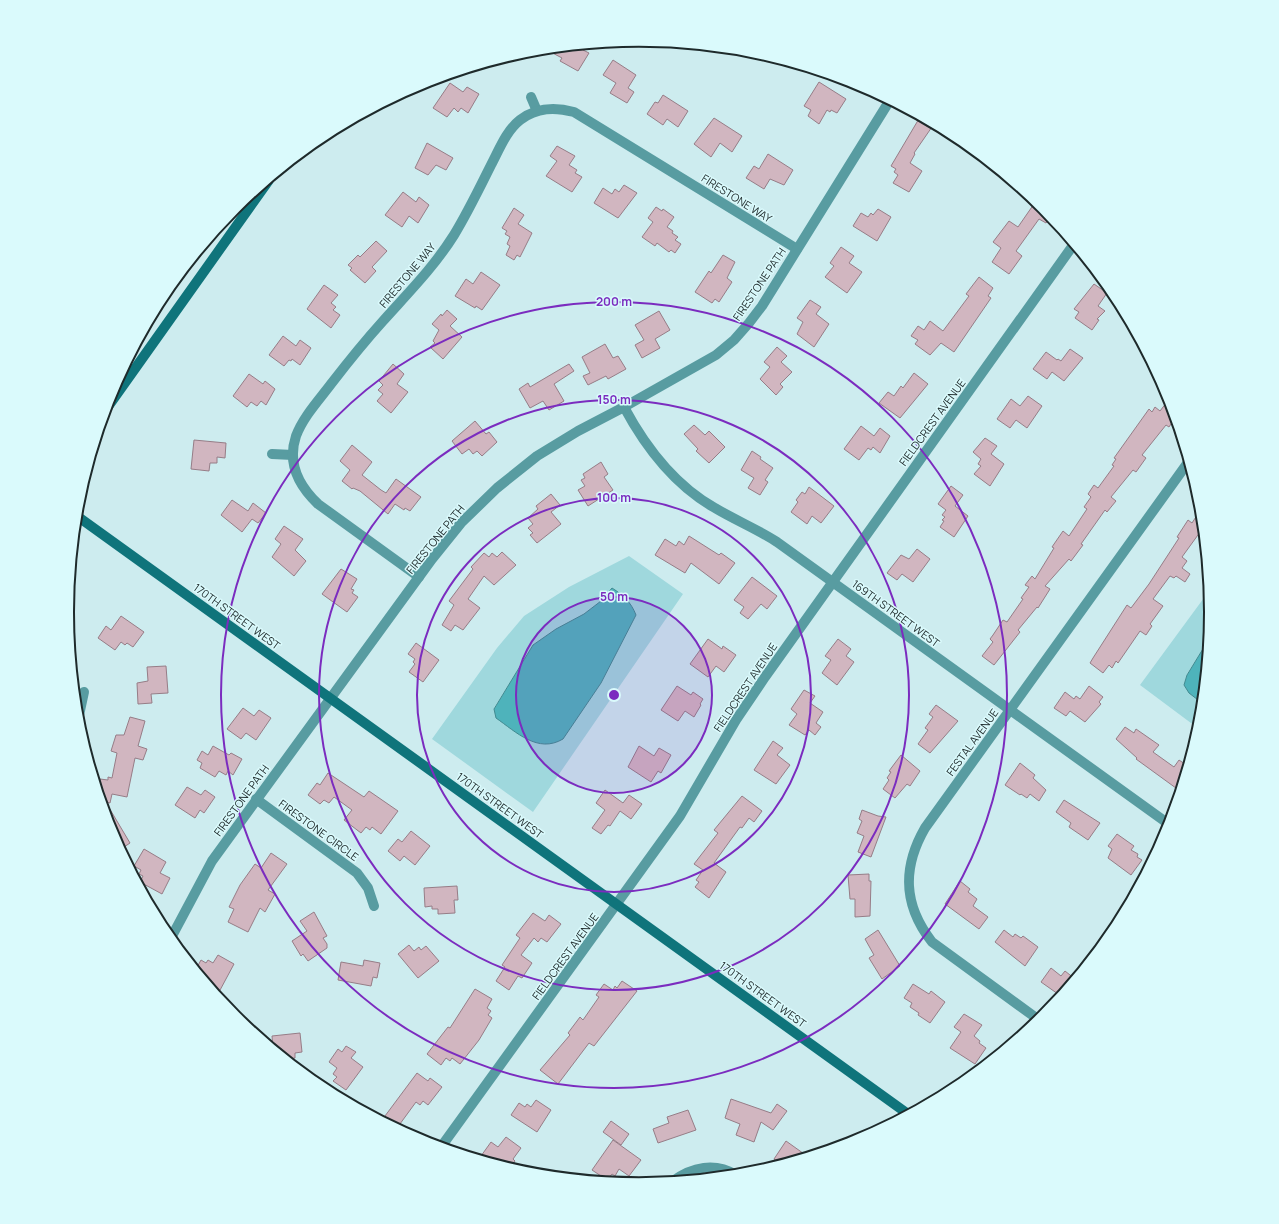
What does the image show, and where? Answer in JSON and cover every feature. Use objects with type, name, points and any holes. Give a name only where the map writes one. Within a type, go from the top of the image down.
[{"type":"street","points":[[531,98],[537,111]]},
{"type":"street","name":"FIRESTONE PATH","points":[[174,932],[212,861],[419,577],[461,523],[497,488],[537,456],[578,431],[624,408],[696,367],[716,355],[734,340],[757,311],[797,250],[887,104]]},
{"type":"street","name":"FIRESTONE WAY","points":[[419,577],[312,499],[299,482],[294,469],[293,455],[296,437],[300,428],[326,390],[363,344],[424,277],[440,256],[468,210],[511,129],[520,121],[537,111],[561,108],[584,117],[797,250]]},
{"type":"street","points":[[124,383],[255,198]]},
{"type":"street","name":"FIELDCREST AVENUE","points":[[445,1142],[618,904],[680,816],[736,720],[832,582],[1071,248]]},
{"type":"street","name":"169TH STREET WEST","points":[[624,408],[646,444],[675,478],[688,490],[715,508],[759,530],[1164,821]]},
{"type":"street","points":[[272,454],[293,455]]},
{"type":"street","name":"FESTAL AVENUE","points":[[1034,1016],[932,942],[921,928],[914,912],[909,894],[908,876],[910,861],[916,843],[925,828],[1185,466]]},
{"type":"street","name":"170TH STREET WEST","points":[[82,520],[904,1111]]},
{"type":"street","points":[[82,702],[84,692]]},
{"type":"street","name":"FIRESTONE CIRCLE","points":[[256,799],[357,873],[368,888],[374,906]]},
{"type":"street","points":[[683,1175],[700,1167],[721,1168],[726,1170]]},
{"type":"shaded area","points":[[629,556],[683,594],[533,812],[432,739],[497,648],[524,616],[569,587]],"holes":[[[601,601],[636,615],[601,683],[573,724],[494,708],[533,645],[557,629],[584,614]]]},
{"type":"shaded area","points":[[612,588],[626,599],[632,606],[636,615],[601,683],[563,739],[554,743],[536,743],[519,735],[496,718],[494,709],[533,645],[556,629],[584,614],[601,601]]},
{"type":"shaded area","points":[[1204,598],[1203,649],[1187,674],[1184,685],[1189,693],[1198,700],[1193,725],[1140,685]]},
{"type":"shaded area","points":[[1203,649],[1198,700],[1189,693],[1184,685],[1187,675]]},
{"type":"building","points":[[583,50],[589,53],[578,71],[560,61],[562,58],[554,54]]},
{"type":"building","points":[[613,60],[636,75],[628,88],[634,92],[627,103],[610,93],[616,83],[603,75]]},
{"type":"building","points":[[819,82],[846,99],[837,113],[827,110],[819,124],[808,116],[811,110],[804,106]]},
{"type":"building","points":[[450,83],[463,92],[467,87],[479,94],[468,113],[461,108],[458,112],[454,108],[447,117],[433,108]]},
{"type":"building","points":[[663,95],[688,111],[678,127],[667,119],[663,125],[647,114],[655,102],[658,103]]},
{"type":"building","points":[[714,118],[742,136],[732,152],[720,143],[711,157],[694,144]]},
{"type":"building","points":[[918,121],[931,128],[914,153],[915,154],[910,163],[922,171],[909,192],[893,183],[898,175],[894,172],[896,169],[891,166]]},
{"type":"building","points":[[427,143],[453,158],[446,170],[436,165],[428,175],[415,168]]},
{"type":"building","points":[[557,146],[575,156],[569,165],[577,170],[575,173],[582,177],[572,192],[546,176],[557,161],[550,156]]},
{"type":"building","points":[[768,154],[793,170],[784,185],[770,179],[764,189],[746,178],[754,166],[759,169]]},
{"type":"building","points":[[624,185],[637,193],[618,218],[594,203],[603,188],[612,194],[615,189],[619,192]]},
{"type":"building","points":[[403,192],[416,202],[419,197],[429,205],[418,223],[409,216],[402,227],[385,215]]},
{"type":"building","points":[[1033,206],[1047,221],[1046,223],[1039,219],[1016,251],[1022,256],[1009,274],[992,262],[1001,248],[993,242],[1009,221],[1018,227]]},
{"type":"building","points":[[656,207],[662,211],[663,209],[674,217],[667,227],[678,237],[675,240],[681,244],[675,253],[671,250],[669,252],[657,243],[655,246],[642,237],[653,222],[648,218]]},
{"type":"building","points":[[514,208],[524,215],[518,224],[532,233],[520,257],[517,255],[514,260],[506,255],[510,246],[507,244],[510,237],[505,234],[507,231],[502,228]]},
{"type":"building","points":[[878,209],[891,217],[877,241],[853,226],[861,213],[868,217],[871,213],[873,215]]},
{"type":"building","points":[[376,241],[387,251],[372,267],[376,271],[365,283],[350,270],[352,268],[348,265],[358,255],[360,257]]},
{"type":"building","points":[[841,247],[854,256],[849,263],[862,272],[847,293],[825,277],[834,266],[830,263]]},
{"type":"building","points":[[723,255],[735,262],[727,278],[732,282],[719,302],[715,299],[712,303],[695,292],[709,271],[711,273]]},
{"type":"building","points":[[481,272],[500,285],[482,310],[476,306],[475,308],[455,296],[466,279],[473,284]]},
{"type":"building","points":[[979,277],[993,288],[988,296],[991,298],[954,352],[941,343],[930,355],[915,344],[918,340],[911,336],[918,326],[924,330],[930,321],[943,331],[969,296],[966,294]]},
{"type":"building","points":[[1094,284],[1106,294],[1098,306],[1105,311],[1097,319],[1099,320],[1092,330],[1075,318],[1079,312],[1074,309]]},
{"type":"building","points":[[324,285],[338,295],[331,303],[336,307],[333,310],[340,315],[331,328],[307,309]]},
{"type":"building","points":[[810,300],[821,307],[816,314],[829,324],[814,347],[797,334],[803,322],[797,318]]},
{"type":"building","points":[[447,310],[457,319],[450,326],[462,337],[443,359],[430,347],[435,343],[433,341],[439,330],[432,324]]},
{"type":"building","points":[[659,311],[670,330],[655,339],[660,348],[642,358],[635,345],[644,340],[635,325]]},
{"type":"building","points":[[283,336],[296,346],[300,340],[311,348],[300,365],[292,359],[291,361],[289,360],[284,366],[269,355]]},
{"type":"building","points":[[605,344],[613,358],[618,356],[626,369],[608,379],[606,376],[588,385],[583,376],[590,373],[582,357]]},
{"type":"building","points":[[777,347],[787,356],[781,362],[792,372],[780,384],[783,387],[776,395],[760,379],[770,367],[764,362]]},
{"type":"building","points":[[1070,349],[1083,358],[1064,381],[1052,372],[1047,379],[1033,369],[1046,352],[1057,360],[1058,359],[1061,361]]},
{"type":"building","points":[[393,364],[404,374],[397,384],[408,392],[391,413],[377,401],[383,394],[378,390],[383,385],[379,381]]},
{"type":"building","points":[[569,364],[574,371],[554,384],[564,401],[549,410],[543,401],[530,408],[519,389],[528,383],[530,387]]},
{"type":"building","points":[[914,373],[928,384],[900,418],[879,403],[888,392],[894,396],[901,386],[903,388]]},
{"type":"building","points":[[249,374],[263,384],[265,381],[275,389],[266,405],[261,401],[257,406],[251,402],[247,407],[233,396]]},
{"type":"building","points":[[1028,396],[1042,406],[1027,428],[1016,420],[1010,428],[997,419],[1011,399],[1020,406]]},
{"type":"building","points":[[1165,405],[1172,423],[1169,427],[1166,425],[1142,455],[1146,458],[1136,472],[1133,470],[1111,497],[1116,501],[1107,512],[1105,510],[1071,561],[1069,559],[1045,586],[1050,589],[1038,608],[1037,607],[1018,630],[1020,632],[994,665],[982,656],[993,642],[990,639],[1003,620],[1007,622],[1023,599],[1021,598],[1029,587],[1025,585],[1032,576],[1035,579],[1054,548],[1052,547],[1063,531],[1069,536],[1087,509],[1084,507],[1091,497],[1088,494],[1094,485],[1098,488],[1114,466],[1112,465],[1116,459],[1114,458],[1149,409],[1152,412],[1155,407],[1160,411]]},
{"type":"building","points":[[475,421],[486,434],[489,432],[497,442],[482,456],[477,451],[473,454],[469,449],[462,454],[452,441]]},
{"type":"building","points":[[694,425],[705,435],[709,431],[725,447],[709,463],[696,451],[698,449],[684,434]]},
{"type":"building","points":[[861,426],[874,436],[880,428],[890,436],[880,453],[873,447],[871,450],[868,448],[859,460],[844,449]]},
{"type":"building","points":[[985,438],[997,446],[991,454],[1004,464],[990,486],[974,474],[981,466],[978,464],[981,459],[973,452]]},
{"type":"building","points":[[194,440],[226,443],[225,458],[217,457],[217,463],[210,463],[209,471],[191,469]]},
{"type":"building","points":[[352,445],[372,462],[362,475],[381,490],[386,493],[396,479],[421,497],[410,511],[405,508],[404,510],[395,504],[388,514],[360,491],[353,488],[352,489],[342,481],[350,470],[340,461]]},
{"type":"building","points":[[752,451],[773,468],[765,480],[768,482],[760,495],[748,488],[754,478],[741,470]]},
{"type":"building","points":[[601,462],[608,474],[604,477],[613,490],[588,506],[578,490],[585,486],[581,480],[585,478],[583,474]]},
{"type":"building","points":[[951,486],[963,495],[955,506],[968,516],[954,537],[940,527],[944,521],[942,520],[945,517],[942,515],[946,510],[938,504]]},
{"type":"building","points":[[809,487],[834,506],[821,523],[812,516],[807,524],[791,512],[798,502],[796,500],[802,492],[805,494]]},
{"type":"building","points":[[551,494],[560,505],[551,512],[561,524],[537,543],[530,535],[533,533],[528,528],[533,524],[528,518],[538,509],[536,506]]},
{"type":"building","points":[[232,500],[248,511],[253,503],[266,513],[258,523],[252,519],[242,532],[221,515]]},
{"type":"building","points":[[1196,516],[1199,533],[1182,557],[1187,561],[1182,568],[1190,574],[1185,582],[1176,576],[1174,578],[1170,576],[1153,599],[1163,606],[1150,624],[1152,626],[1146,635],[1140,631],[1118,663],[1116,661],[1112,668],[1109,665],[1103,673],[1090,663],[1127,605],[1131,608],[1149,584],[1179,538],[1177,537],[1188,520],[1192,523]]},
{"type":"building","points":[[284,526],[303,539],[295,550],[306,561],[294,576],[272,557],[281,544],[275,539]]},
{"type":"building","points":[[689,536],[719,555],[721,553],[735,563],[719,584],[691,563],[685,573],[655,555],[665,539],[676,546],[679,541],[684,545]]},
{"type":"building","points":[[917,549],[930,559],[913,582],[902,574],[897,580],[887,573],[901,555],[909,559]]},
{"type":"building","points":[[502,552],[516,565],[494,585],[484,576],[468,599],[480,608],[463,630],[455,625],[451,631],[442,625],[454,605],[449,601],[473,569],[471,567],[484,553],[489,557],[492,553],[497,557]]},
{"type":"building","points":[[341,569],[357,579],[351,589],[354,590],[352,593],[358,597],[347,612],[322,594]]},
{"type":"building","points":[[752,577],[777,596],[767,609],[761,604],[748,619],[740,613],[744,607],[734,600]]},
{"type":"building","points":[[121,616],[144,632],[133,647],[127,643],[125,645],[121,642],[115,650],[98,638],[106,626],[111,630]]},
{"type":"building","points":[[708,639],[722,649],[723,646],[736,655],[724,672],[716,666],[708,677],[690,664]]},
{"type":"building","points":[[838,639],[851,649],[846,656],[854,662],[837,685],[822,673],[831,660],[825,656]]},
{"type":"building","points":[[416,643],[439,660],[423,682],[409,672],[415,664],[413,662],[415,659],[408,654]]},
{"type":"building","points":[[166,666],[168,693],[151,694],[152,703],[138,704],[137,683],[148,681],[147,667]]},
{"type":"building","points":[[677,686],[691,695],[693,692],[703,699],[694,717],[685,711],[678,721],[661,710]]},
{"type":"building","points":[[1089,686],[1103,697],[1099,702],[1101,704],[1085,722],[1070,711],[1066,716],[1054,708],[1065,692],[1074,699],[1076,696],[1080,699]]},
{"type":"building","points":[[804,690],[815,696],[810,703],[823,712],[816,723],[821,727],[815,735],[809,730],[805,735],[789,725],[797,714],[791,709]]},
{"type":"building","points":[[936,705],[958,721],[930,753],[918,744],[928,730],[925,728],[933,717],[929,714]]},
{"type":"building","points":[[243,708],[254,716],[259,710],[271,718],[256,740],[246,733],[241,739],[227,729]]},
{"type":"building","points":[[130,717],[145,721],[138,746],[147,749],[143,760],[135,758],[127,797],[112,794],[110,803],[107,802],[100,779],[108,780],[108,777],[112,778],[117,753],[111,751],[116,735],[124,735]]},
{"type":"building","points":[[1125,727],[1134,733],[1136,729],[1159,745],[1153,752],[1174,767],[1179,760],[1184,763],[1177,788],[1136,759],[1137,758],[1116,739]]},
{"type":"building","points":[[773,741],[783,748],[777,755],[790,765],[776,784],[754,770]]},
{"type":"building","points":[[213,746],[229,755],[231,753],[242,759],[233,775],[228,771],[226,775],[219,771],[215,777],[200,768],[202,763],[197,760],[202,751],[208,755]]},
{"type":"building","points":[[639,746],[654,756],[659,748],[671,755],[661,773],[658,771],[651,782],[628,767]]},
{"type":"building","points":[[901,755],[920,771],[910,786],[907,784],[895,798],[883,789],[889,780],[887,778],[891,772],[889,771]]},
{"type":"building","points":[[1020,763],[1035,775],[1033,778],[1046,790],[1039,801],[1030,794],[1027,798],[1021,794],[1020,795],[1005,785]]},
{"type":"building","points":[[328,773],[364,797],[369,791],[398,811],[381,834],[372,827],[370,830],[366,827],[361,833],[344,820],[352,810],[334,797],[329,803],[324,800],[320,804],[308,795],[317,783],[320,785]]},
{"type":"building","points":[[187,787],[201,795],[205,790],[215,797],[204,813],[200,810],[195,818],[175,805]]},
{"type":"building","points":[[605,790],[623,803],[629,795],[642,804],[631,819],[620,811],[610,826],[608,825],[601,834],[592,828],[605,810],[596,803]]},
{"type":"building","points":[[742,796],[762,811],[754,822],[749,818],[742,828],[740,827],[714,863],[726,872],[709,898],[695,887],[699,882],[696,880],[703,870],[694,864],[718,833],[714,830]]},
{"type":"building","points":[[1064,800],[1100,823],[1088,840],[1069,827],[1071,823],[1056,812]]},
{"type":"building","points":[[862,810],[878,816],[886,817],[871,857],[858,852],[864,836],[857,833],[862,821],[859,819]]},
{"type":"building","points":[[111,811],[130,843],[126,846]]},
{"type":"building","points":[[411,831],[430,846],[415,865],[404,856],[400,861],[388,851],[398,839],[402,842]]},
{"type":"building","points":[[1117,834],[1134,846],[1131,850],[1138,854],[1137,857],[1142,860],[1131,875],[1108,858],[1112,849],[1108,846]]},
{"type":"building","points":[[144,849],[166,862],[160,873],[170,878],[162,894],[145,885],[142,878],[143,876],[139,874],[141,870],[135,865]]},
{"type":"building","points":[[271,853],[287,864],[268,890],[275,894],[265,912],[260,908],[248,932],[228,922],[234,909],[229,907],[240,885],[255,864],[261,868]]},
{"type":"building","points":[[869,874],[869,881],[871,881],[870,916],[855,917],[855,899],[850,899],[848,875]]},
{"type":"building","points":[[960,881],[970,889],[968,892],[977,899],[973,906],[988,917],[979,929],[945,904]]},
{"type":"building","points":[[457,886],[458,900],[454,900],[455,913],[438,914],[438,909],[432,909],[432,906],[425,907],[424,888]]},
{"type":"building","points":[[314,912],[327,936],[323,938],[327,944],[327,948],[308,961],[303,954],[301,956],[292,941],[307,931],[300,921]]},
{"type":"building","points":[[533,913],[545,921],[549,915],[561,924],[547,942],[541,938],[538,942],[534,938],[521,955],[532,963],[522,978],[518,976],[509,990],[496,981],[505,967],[502,965],[520,938],[516,935]]},
{"type":"building","points":[[878,930],[900,966],[882,979],[869,958],[874,955],[865,939]]},
{"type":"building","points":[[1004,930],[1013,937],[1015,934],[1021,938],[1023,936],[1038,947],[1025,966],[995,942]]},
{"type":"building","points":[[409,945],[414,951],[419,947],[421,950],[426,946],[439,961],[418,978],[398,954]]},
{"type":"building","points":[[218,955],[234,964],[220,990],[198,965],[201,960],[206,963],[208,960],[213,963]]},
{"type":"building","points":[[364,960],[380,963],[377,978],[373,977],[371,986],[338,980],[341,962],[363,966]]},
{"type":"building","points":[[1051,968],[1061,976],[1065,971],[1071,976],[1057,993],[1041,982]]},
{"type":"building","points":[[622,981],[637,991],[594,1046],[589,1043],[558,1084],[540,1070],[570,1035],[568,1033],[580,1017],[583,1020],[599,997],[596,995],[604,984],[613,990],[615,986],[617,988]]},
{"type":"building","points":[[913,984],[929,994],[931,991],[945,1002],[930,1023],[918,1015],[919,1013],[910,1007],[912,1003],[904,998]]},
{"type":"building","points":[[475,989],[492,999],[487,1008],[491,1011],[488,1015],[492,1018],[479,1040],[460,1064],[452,1058],[450,1061],[446,1058],[441,1065],[427,1054],[448,1027],[450,1028]]},
{"type":"building","points":[[964,1014],[982,1025],[974,1036],[980,1041],[979,1043],[986,1048],[975,1064],[950,1048],[961,1032],[954,1027]]},
{"type":"building","points":[[300,1033],[302,1052],[295,1053],[295,1058],[294,1058],[272,1041],[272,1036]]},
{"type":"building","points":[[346,1046],[356,1052],[351,1058],[363,1067],[346,1090],[333,1081],[337,1077],[333,1074],[337,1068],[329,1062],[338,1049],[342,1052]]},
{"type":"building","points":[[417,1073],[428,1081],[430,1078],[442,1087],[428,1105],[423,1101],[420,1105],[416,1102],[400,1124],[385,1116]]},
{"type":"building","points":[[731,1099],[771,1113],[777,1104],[787,1111],[773,1130],[761,1122],[754,1142],[736,1135],[740,1124],[725,1118]]},
{"type":"building","points":[[536,1100],[551,1110],[537,1132],[511,1115],[519,1103],[525,1107],[527,1104],[531,1107]]},
{"type":"building","points":[[688,1110],[696,1130],[658,1143],[653,1129],[669,1123],[667,1117]]},
{"type":"building","points":[[611,1121],[629,1134],[621,1145],[603,1132]]},
{"type":"building","points":[[506,1137],[521,1148],[513,1159],[515,1161],[514,1163],[482,1155],[491,1142],[498,1147]]},
{"type":"building","points":[[613,1140],[641,1160],[629,1176],[619,1169],[615,1176],[612,1174],[610,1176],[601,1176],[592,1170]]},
{"type":"building","points":[[786,1141],[803,1153],[776,1160],[774,1159]]}]
